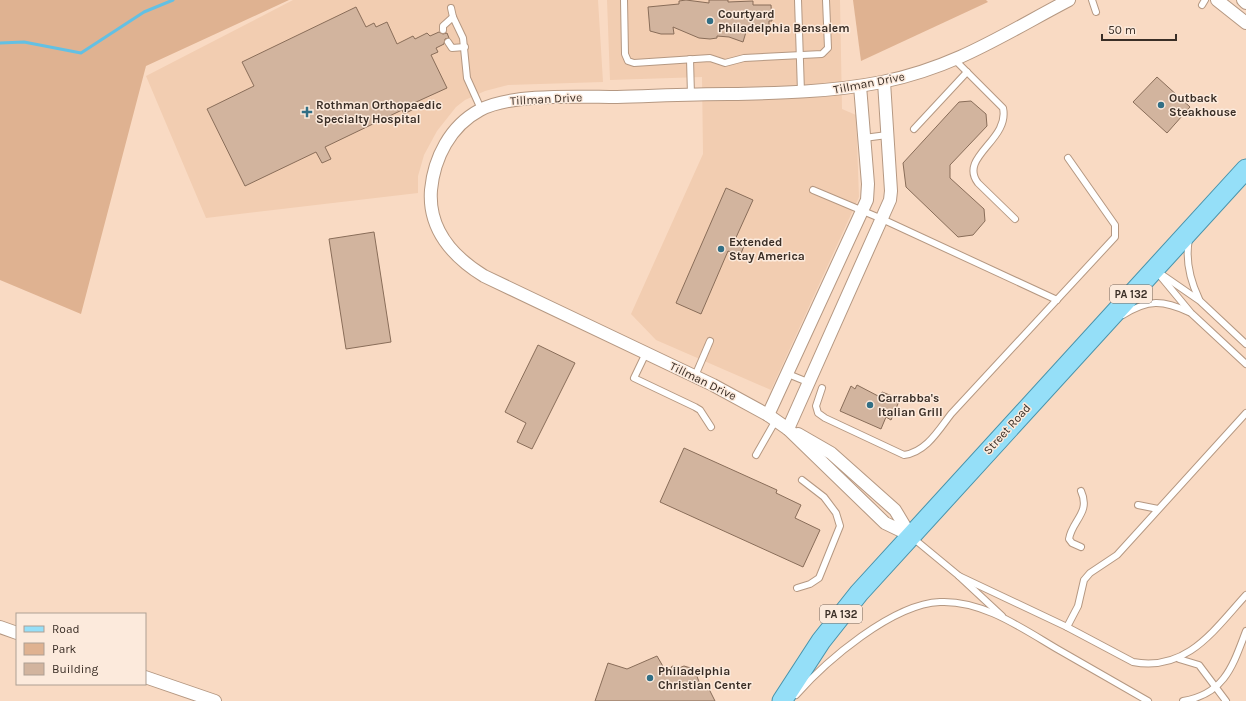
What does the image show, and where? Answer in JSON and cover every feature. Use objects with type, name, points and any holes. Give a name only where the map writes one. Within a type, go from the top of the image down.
[{"type":"main road","name":"Street Road","points":[[782,701],[836,620],[910,535],[1246,169]]},
{"type":"street","name":"Tillman Drive","points":[[910,535],[895,510],[832,453],[695,376],[484,276],[456,256],[446,244],[436,223],[431,192],[434,169],[443,147],[451,134],[463,121],[482,109],[498,103],[519,99],[801,92],[884,82],[915,74],[955,60],[1007,35],[1069,0]]},
{"type":"street","points":[[1217,0],[1246,23]]},
{"type":"street","points":[[1243,0],[1246,3]]},
{"type":"street","points":[[788,429],[811,383],[890,200],[891,191],[884,82]]},
{"type":"street","points":[[772,418],[788,374],[863,211],[868,191],[860,86]]},
{"type":"street","points":[[0,627],[16,633]]},
{"type":"street","points":[[146,677],[215,701]]},
{"type":"lane","points":[[624,0],[625,54],[628,61],[634,63],[710,58],[725,63],[744,58],[822,54],[828,48],[826,0]]},
{"type":"lane","points":[[798,0],[801,92]]},
{"type":"lane","points":[[1092,0],[1096,12]]},
{"type":"lane","points":[[451,8],[453,17],[463,38],[467,78],[482,109]]},
{"type":"lane","points":[[443,30],[443,26],[453,17]]},
{"type":"lane","points":[[448,42],[452,48],[465,47]]},
{"type":"lane","points":[[690,59],[691,95]]},
{"type":"lane","points":[[955,60],[999,103],[1004,113],[1001,130],[975,161],[976,180],[1015,219]]},
{"type":"lane","points":[[914,129],[967,72]]},
{"type":"lane","points":[[864,138],[887,135]]},
{"type":"lane","points":[[822,388],[816,406],[818,413],[904,455],[914,454],[927,443],[951,414],[1115,237],[1116,231],[1114,225],[1068,158]]},
{"type":"lane","points":[[813,190],[882,219],[1057,300]]},
{"type":"lane","points":[[1191,228],[1189,243],[1189,268],[1193,288],[1200,301]]},
{"type":"lane","points":[[1154,269],[1200,301],[1246,344]]},
{"type":"lane","points":[[1154,269],[1190,312],[1246,364]]},
{"type":"lane","points":[[1096,332],[1131,310],[1153,302],[1175,306],[1190,312]]},
{"type":"lane","points":[[695,376],[710,341]]},
{"type":"lane","points":[[646,353],[634,378],[700,410],[711,427]]},
{"type":"lane","points":[[788,374],[811,383]]},
{"type":"lane","points":[[1067,627],[1076,610],[1084,580],[1093,571],[1117,555],[1246,413]]},
{"type":"lane","points":[[756,455],[772,418]]},
{"type":"lane","points":[[797,588],[810,584],[819,578],[840,526],[836,513],[824,497],[802,480]]},
{"type":"lane","points":[[1081,491],[1085,498],[1084,509],[1070,531],[1069,539],[1072,543],[1081,547]]},
{"type":"lane","points":[[1138,505],[1158,510]]},
{"type":"lane","points":[[910,535],[959,576],[1005,619]]},
{"type":"lane","points":[[959,576],[1067,627],[1133,662],[1153,664],[1177,659],[1185,659],[1199,665],[1226,701]]},
{"type":"lane","points":[[1177,659],[1188,654],[1201,644],[1246,595]]},
{"type":"lane","points":[[791,701],[802,688],[850,646],[891,616],[906,609],[928,603],[953,603],[974,607],[1005,619],[1146,700],[1154,701]]},
{"type":"lane","points":[[1183,701],[1201,695],[1223,680],[1231,669],[1246,631]]},
{"type":"shaded area","name":"Rothman Orthopaedic Specialty Hospital","points":[[293,0],[598,0],[603,82],[508,85],[485,91],[465,100],[456,107],[437,131],[424,155],[418,176],[418,193],[206,218],[146,76]]},
{"type":"shaded area","points":[[607,0],[840,0],[842,109],[856,115],[859,197],[771,390],[656,340],[631,314],[703,154],[702,77],[610,80]]},
{"type":"green space","points":[[0,0],[289,0],[146,66],[81,314],[0,280]]},
{"type":"green space","points":[[853,0],[986,0],[988,2],[861,61]]},
{"type":"building","name":"Courtyard Philadelphia Bensalem","points":[[686,0],[709,3],[709,0],[728,0],[728,2],[753,1],[753,5],[771,5],[772,21],[769,21],[769,29],[766,29],[766,31],[746,32],[743,42],[729,37],[717,36],[717,38],[710,39],[699,38],[673,27],[674,34],[661,34],[650,31],[648,7],[679,4],[679,1]]},
{"type":"building","points":[[356,7],[366,27],[374,23],[376,27],[387,22],[397,44],[413,36],[415,39],[427,33],[430,36],[439,32],[443,34],[447,33],[449,38],[445,39],[444,44],[436,48],[438,52],[431,55],[447,88],[414,103],[416,108],[404,114],[402,110],[325,147],[331,159],[322,163],[316,152],[245,186],[207,109],[254,86],[242,62]]},
{"type":"building","name":"Outback Steakhouse","points":[[1157,77],[1190,107],[1167,133],[1133,102]]},
{"type":"building","points":[[971,101],[986,114],[987,126],[950,165],[950,178],[984,209],[985,221],[973,235],[958,237],[906,187],[903,163],[959,102]]},
{"type":"building","name":"Extended Stay America","points":[[726,188],[753,200],[734,242],[744,246],[740,256],[728,251],[701,314],[676,303]]},
{"type":"building","points":[[374,232],[391,342],[346,349],[329,239]]},
{"type":"building","points":[[538,345],[575,363],[532,449],[517,442],[526,423],[505,412]]},
{"type":"building","name":"Carrabba's Italian Grill","points":[[857,385],[880,397],[882,392],[900,399],[891,420],[886,417],[881,429],[840,411],[851,386],[855,389]]},
{"type":"building","points":[[684,448],[777,490],[776,493],[801,505],[795,518],[820,530],[803,567],[660,502]]},
{"type":"building","name":"Philadelphia Christian Center","points":[[657,656],[668,675],[672,666],[679,668],[684,666],[694,669],[700,684],[707,685],[715,701],[595,701],[608,663],[627,669]]},
{"type":"waterway","points":[[0,43],[24,42],[81,53],[144,12],[173,0]]},
{"type":"place","name":"Courtyard Philadelphia Bensalem","points":[[710,21]]},
{"type":"place","name":"Outback Steakhouse","points":[[1161,105]]},
{"type":"place","name":"Rothman Orthopaedic Specialty Hospital","points":[[307,112]]},
{"type":"place","name":"Extended Stay America","points":[[721,249]]},
{"type":"place","name":"Carrabba's Italian Grill","points":[[870,405]]},
{"type":"place","name":"Philadelphia Christian Center","points":[[650,678]]}]
